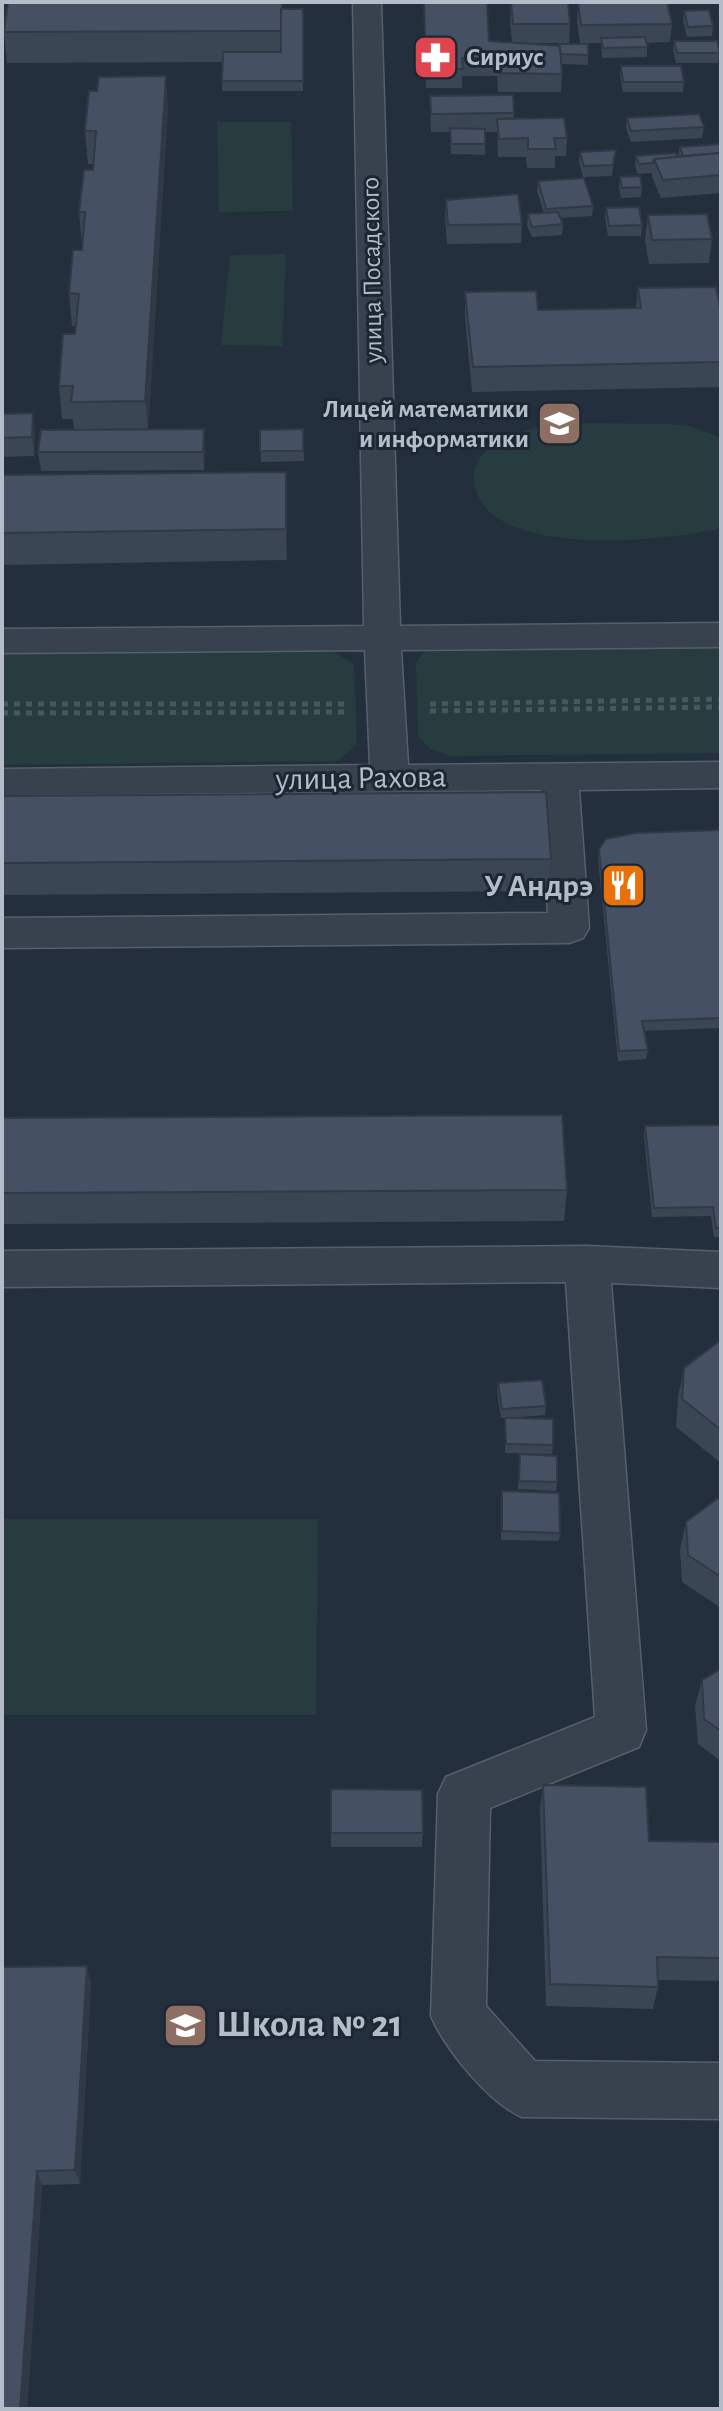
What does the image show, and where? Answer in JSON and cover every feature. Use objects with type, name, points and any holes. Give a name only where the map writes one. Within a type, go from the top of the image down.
[{"type":"street","name":"улица Посадского","points":[[367,2],[382,638],[390,777]]},
{"type":"street","points":[[2,641],[721,635]]},
{"type":"street","name":"улица Рахова","points":[[2,782],[721,775]]},
{"type":"street","points":[[2,933],[569,928],[559,776]]},
{"type":"street","points":[[587,1264],[621,1730],[464,1794],[458,2016],[522,2089],[721,2091]]},
{"type":"street","points":[[2,1269],[587,1264],[721,1270]]},
{"type":"path","points":[[2,713],[721,707]]},
{"type":"green space","points":[[217,122],[291,122],[293,211],[219,212]]},
{"type":"green space","points":[[286,254],[282,346],[221,345],[230,255]]},
{"type":"green space","points":[[551,425],[690,426],[721,438],[721,527],[718,529],[657,538],[575,539],[536,533],[504,522],[482,503],[474,475],[475,467],[488,449],[508,437]]},
{"type":"green space","points":[[721,646],[721,753],[450,756],[429,748],[418,736],[416,663],[424,651]]},
{"type":"green space","points":[[331,649],[354,665],[357,744],[338,761],[2,765],[2,652]]},
{"type":"green space","points":[[2,1519],[318,1519],[316,1715],[2,1715]]},
{"type":"building","points":[[8,2],[282,2],[281,31],[4,32]]},
{"type":"building","points":[[424,2],[487,2],[489,41],[560,46],[562,74],[499,73],[498,58],[462,58],[463,69],[426,69]]},
{"type":"building","points":[[511,2],[568,2],[570,24],[513,24]]},
{"type":"building","points":[[667,2],[672,24],[581,25],[578,3]]},
{"type":"building","points":[[281,9],[303,9],[303,81],[222,81],[223,52],[281,52]]},
{"type":"building","points":[[709,10],[713,26],[688,27],[684,11]]},
{"type":"building","points":[[645,37],[648,47],[603,48],[601,38]]},
{"type":"building","points":[[674,41],[717,41],[720,53],[677,53]]},
{"type":"building","points":[[559,44],[588,44],[588,55],[561,54]]},
{"type":"building","points":[[621,66],[681,66],[684,82],[623,82]]},
{"type":"building","points":[[166,76],[145,401],[71,402],[73,386],[59,386],[63,334],[75,334],[79,294],[69,293],[73,250],[82,250],[85,212],[79,212],[84,170],[93,170],[96,131],[85,131],[89,91],[97,91],[99,77]]},
{"type":"building","points":[[513,95],[514,113],[431,114],[430,96]]},
{"type":"building","points":[[699,114],[704,127],[631,131],[627,118]]},
{"type":"building","points":[[564,118],[567,138],[554,138],[556,149],[528,149],[528,138],[499,139],[497,119]]},
{"type":"building","points":[[450,128],[485,129],[485,144],[451,144]]},
{"type":"building","points":[[721,144],[721,153],[683,156],[680,147]]},
{"type":"building","points":[[616,150],[613,165],[584,166],[580,152]]},
{"type":"building","points":[[676,153],[677,157],[654,159],[653,163],[639,164],[636,156]]},
{"type":"building","points":[[721,153],[721,175],[663,180],[654,159]]},
{"type":"building","points":[[640,176],[642,187],[622,188],[620,177]]},
{"type":"building","points":[[584,178],[593,206],[546,209],[538,181]]},
{"type":"building","points":[[518,194],[522,224],[448,225],[446,200]]},
{"type":"building","points":[[639,207],[642,225],[609,226],[606,208]]},
{"type":"building","points":[[558,212],[563,224],[532,227],[528,214]]},
{"type":"building","points":[[707,214],[712,239],[652,240],[648,215]]},
{"type":"building","points":[[716,287],[721,312],[721,362],[473,367],[465,292],[536,291],[538,310],[641,308],[638,288]]},
{"type":"building","points":[[33,413],[32,437],[2,438],[2,414]]},
{"type":"building","points":[[204,429],[203,452],[38,452],[41,430]]},
{"type":"building","points":[[303,429],[303,451],[260,451],[260,430]]},
{"type":"building","points":[[286,472],[286,529],[2,533],[2,475]]},
{"type":"building","points":[[546,792],[551,859],[2,863],[2,796]]},
{"type":"building","points":[[721,830],[721,1018],[642,1021],[648,1050],[619,1051],[599,849],[606,839],[636,833]]},
{"type":"building","points":[[562,1115],[567,1190],[2,1193],[2,1118]]},
{"type":"building","points":[[721,1125],[721,1228],[716,1228],[713,1207],[654,1208],[645,1126]]},
{"type":"building","points":[[721,1340],[721,1430],[682,1399],[684,1368]]},
{"type":"building","points":[[542,1380],[546,1406],[502,1409],[498,1383]]},
{"type":"building","points":[[505,1418],[553,1419],[553,1445],[506,1444]]},
{"type":"building","points":[[520,1454],[557,1456],[557,1482],[519,1481]]},
{"type":"building","points":[[502,1491],[559,1493],[560,1533],[502,1531]]},
{"type":"building","points":[[721,1496],[721,1577],[688,1555],[686,1522]]},
{"type":"building","points":[[721,1669],[721,1731],[704,1719],[702,1680]]},
{"type":"building","points":[[543,1785],[646,1787],[649,1841],[721,1842],[721,1958],[657,1957],[658,1987],[550,1984]]},
{"type":"building","points":[[331,1789],[422,1790],[423,1833],[331,1833]]},
{"type":"building","points":[[87,1966],[75,2170],[37,2171],[20,2409],[2,2409],[2,1967]]},
{"type":"place","name":"Сириус","points":[[435,57]]},
{"type":"place","name":"Лицей математики и информатики","points":[[560,424]]},
{"type":"place","name":"У Андрэ","points":[[624,886]]},
{"type":"place","name":"Школа № 21","points":[[185,2025]]}]
